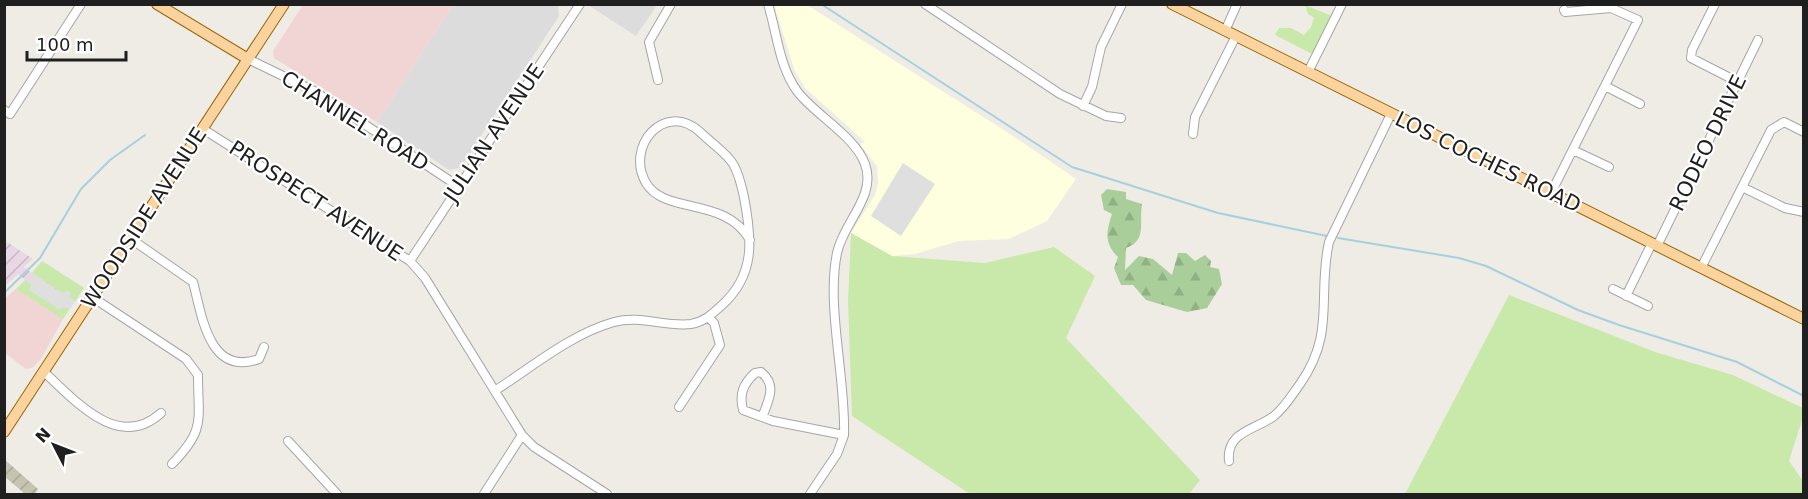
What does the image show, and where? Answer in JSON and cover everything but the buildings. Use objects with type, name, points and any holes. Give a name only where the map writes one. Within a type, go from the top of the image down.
[{"type":"main road","name":"CHANNEL ROAD","points":[[157,4],[248,59]]},
{"type":"main road","name":"WOODSIDE AVENUE","points":[[4,432],[284,4]]},
{"type":"main road","name":"LOS COCHES ROAD","points":[[1172,4],[1309,70],[1391,114],[1803,319]]},
{"type":"street","points":[[4,110],[10,114],[81,4]]},
{"type":"street","points":[[658,80],[649,42],[671,4]]},
{"type":"street","points":[[768,4],[784,66],[795,88],[857,150],[867,171],[865,194],[843,235],[836,256],[835,294],[844,435],[837,454],[810,495]]},
{"type":"street","points":[[925,4],[1060,94],[1106,116],[1121,118]]},
{"type":"street","points":[[1083,106],[1095,80],[1101,47],[1122,4]]},
{"type":"street","points":[[1225,31],[1237,4]]},
{"type":"street","points":[[1309,70],[1342,4]]},
{"type":"street","points":[[1715,4],[1692,50],[1691,58],[1738,82]]},
{"type":"street","name":"JULIAN AVENUE","points":[[410,261],[580,5]]},
{"type":"street","points":[[1551,193],[1638,20],[1611,8],[1564,12],[1564,10]]},
{"type":"street","points":[[1193,134],[1195,117],[1236,36]]},
{"type":"street","name":"RODEO DRIVE","points":[[1626,296],[1758,40]]},
{"type":"street","name":"CHANNEL ROAD","points":[[248,59],[314,91],[458,186]]},
{"type":"street","points":[[1605,87],[1640,104]]},
{"type":"street","points":[[1229,460],[1230,450],[1237,435],[1266,422],[1280,410],[1302,382],[1318,352],[1324,327],[1325,264],[1329,242],[1391,114]]},
{"type":"street","points":[[496,390],[583,335],[614,322],[637,318],[689,324],[708,317],[741,285],[750,251],[750,240],[749,222],[738,170],[732,160],[692,126],[681,121],[656,127],[647,135],[642,148],[643,174],[651,189],[674,201],[735,220],[742,226],[750,240]]},
{"type":"street","points":[[1701,267],[1771,130],[1786,122],[1803,132]]},
{"type":"street","name":"PROSPECT AVENUE","points":[[203,129],[410,261],[425,278],[522,435],[534,447],[607,495]]},
{"type":"street","points":[[1574,150],[1609,167]]},
{"type":"street","points":[[1742,187],[1785,208],[1803,212]]},
{"type":"street","points":[[131,239],[193,282],[207,335],[215,349],[233,362],[247,363],[259,359],[264,347]]},
{"type":"street","points":[[1613,289],[1648,306]]},
{"type":"street","points":[[92,297],[186,359],[195,368],[198,375],[198,429],[192,443],[172,464]]},
{"type":"street","points":[[679,407],[720,345],[714,323],[708,317]]},
{"type":"street","points":[[44,372],[106,424],[149,424],[161,414]]},
{"type":"street","points":[[763,415],[771,393],[771,386],[761,372],[754,373],[743,388],[740,398],[743,410],[753,415],[763,415],[773,421],[844,435]]},
{"type":"street","points":[[484,495],[522,435]]},
{"type":"street","points":[[288,441],[337,495]]},
{"type":"shaded area","points":[[588,4],[657,5],[636,36]]},
{"type":"shaded area","points":[[303,5],[453,5],[377,122],[274,58],[273,51]]},
{"type":"shaded area","points":[[453,5],[558,5],[559,16],[460,168],[449,170],[377,122]]},
{"type":"shaded area","points":[[774,5],[807,5],[1010,134],[1076,179],[1047,221],[1009,239],[959,241],[915,254],[892,256],[851,233],[875,195],[878,184],[877,166],[860,144],[865,142],[805,88],[794,69]]},
{"type":"shaded area","points":[[903,163],[935,184],[901,236],[871,216]]},
{"type":"shaded area","points":[[4,240],[33,259],[24,267],[32,273],[42,261],[84,288],[63,319],[16,289],[25,280],[18,274],[5,286]]},
{"type":"shaded area","points":[[35,275],[63,294],[67,290],[71,293],[69,297],[75,301],[69,310],[63,306],[60,310],[29,290],[31,285],[28,282]]},
{"type":"shaded area","points":[[16,289],[63,319],[41,359],[32,368],[26,369],[5,353],[4,299]]},
{"type":"shaded area","points":[[4,459],[38,489],[35,494],[22,494],[23,492],[5,477]]},
{"type":"green space","points":[[1305,5],[1332,16],[1312,54],[1275,35],[1279,28],[1291,28],[1304,35],[1311,27],[1314,18],[1308,14]]},
{"type":"green space","points":[[1107,189],[1126,192],[1126,199],[1142,204],[1140,236],[1133,245],[1126,248],[1125,270],[1139,256],[1153,259],[1172,275],[1178,253],[1186,253],[1195,261],[1205,255],[1211,261],[1210,267],[1219,269],[1222,284],[1207,308],[1187,312],[1146,300],[1133,285],[1121,285],[1114,268],[1118,257],[1108,242],[1108,226],[1112,214],[1104,210],[1101,195]]},
{"type":"green space","points":[[851,233],[892,256],[985,263],[1054,247],[1095,276],[1066,338],[1200,480],[1189,494],[970,494],[852,416],[848,301]]},
{"type":"green space","points":[[42,261],[84,288],[75,301],[69,297],[71,293],[64,294],[32,273]]},
{"type":"green space","points":[[26,280],[31,285],[29,290],[60,310],[64,306],[69,310],[63,319],[16,289]]},
{"type":"green space","points":[[1509,295],[1655,352],[1733,375],[1803,408],[1803,417],[1789,461],[1803,481],[1803,494],[1405,494]]},
{"type":"waterway","points":[[821,4],[1072,167],[1218,213],[1327,236]]},
{"type":"waterway","points":[[4,293],[40,258],[81,189],[110,160],[145,135]]},
{"type":"waterway","points":[[1338,238],[1459,258],[1486,266],[1578,310],[1737,362],[1804,396]]}]
